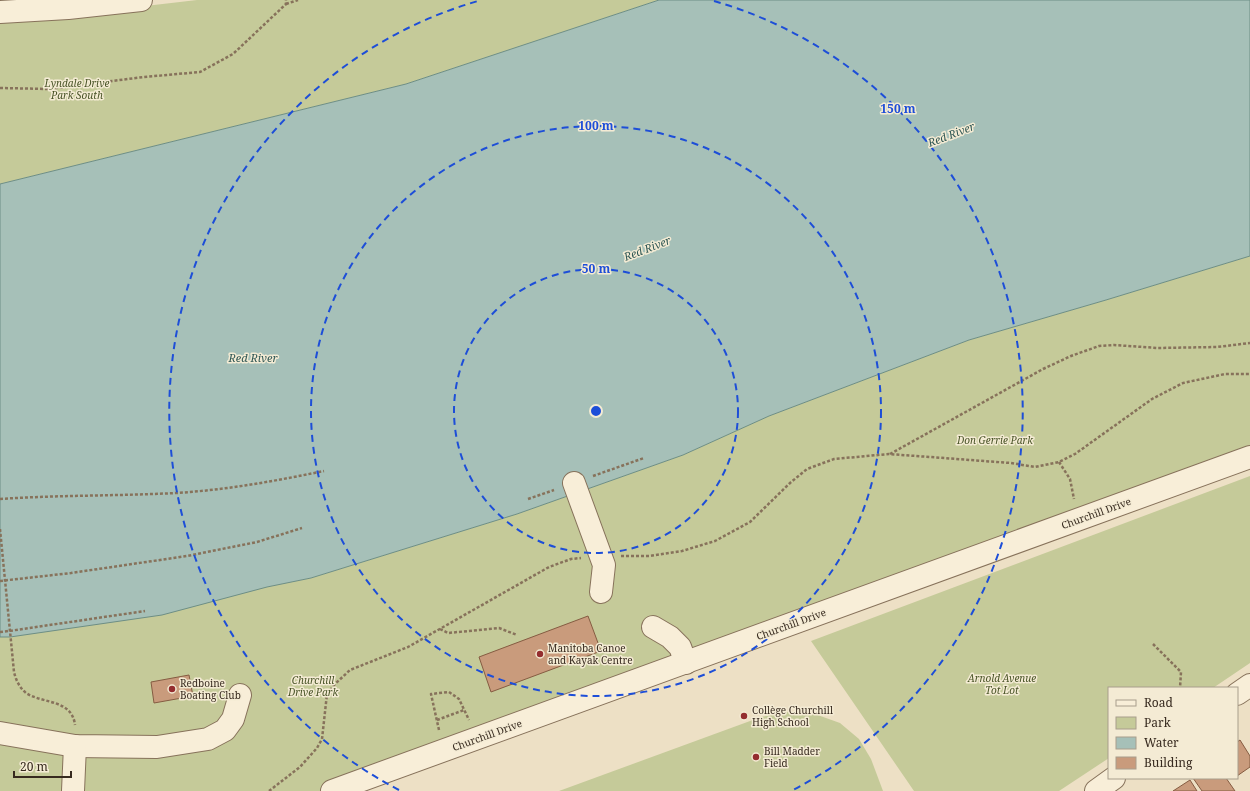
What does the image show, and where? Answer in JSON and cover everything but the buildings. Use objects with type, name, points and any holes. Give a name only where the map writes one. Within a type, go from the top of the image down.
[{"type":"street","points":[[0,12],[68,4],[141,0]]},
{"type":"street","name":"Churchill Drive","points":[[332,791],[1250,457]]},
{"type":"street","points":[[574,483],[604,565],[601,592]]},
{"type":"street","points":[[653,627],[670,637],[680,647],[686,663]]},
{"type":"street","points":[[1238,693],[1250,685]]},
{"type":"street","points":[[0,733],[75,746],[157,747],[208,739],[225,730],[233,719],[240,695]]},
{"type":"street","points":[[73,791],[75,746]]},
{"type":"street","points":[[1096,791],[1113,779]]},
{"type":"path","points":[[0,88],[49,89],[144,77],[200,72],[233,54],[286,4],[298,0]]},
{"type":"path","points":[[889,454],[1043,368],[1099,346],[1114,345],[1158,348],[1217,347],[1250,343]]},
{"type":"path","points":[[269,791],[300,767],[317,748],[322,740],[327,694],[350,670],[408,647],[549,567],[571,559],[601,556],[649,556],[682,551],[715,541],[750,522],[790,483],[807,469],[834,459],[889,454],[1034,467],[1059,462],[1075,454],[1152,399],[1183,383],[1225,374],[1250,374]]},
{"type":"path","points":[[1059,462],[1070,479],[1071,490],[1080,519]]},
{"type":"path","points":[[0,499],[33,496],[177,493],[257,485],[324,471]]},
{"type":"path","points":[[0,528],[9,631],[14,672],[18,684],[27,693],[59,704],[69,712],[75,723],[75,746]]},
{"type":"path","points":[[0,581],[187,556],[257,542],[302,528]]},
{"type":"path","points":[[0,632],[145,611]]},
{"type":"path","points":[[440,629],[448,633],[499,628],[517,635]]},
{"type":"path","points":[[1153,644],[1181,672],[1180,687]]},
{"type":"path","points":[[444,750],[431,694],[449,692],[459,699],[477,739]]},
{"type":"path","points":[[437,720],[464,710]]},
{"type":"green space","name":"Lyndale Drive Park South","points":[[197,0],[659,0],[406,84],[0,184],[0,17],[68,15]]},
{"type":"green space","name":"Churchill Drive Park","points":[[1250,256],[1250,457],[332,791],[0,791],[0,637],[10,637],[311,578],[517,514],[683,455],[769,416],[969,340]]},
{"type":"green space","name":"Arnold Avenue Tot Lot","points":[[1250,476],[1250,663],[1214,687],[1108,687],[1108,759],[1059,791],[914,791],[811,641]]},
{"type":"green space","points":[[788,712],[812,713],[840,723],[859,739],[871,759],[883,791],[559,791],[761,717]]},
{"type":"water","name":"Red River","points":[[659,0],[1250,0],[1250,256],[969,340],[769,416],[683,455],[517,514],[311,578],[267,587],[162,615],[10,637],[0,637],[0,184],[406,84]]},
{"type":"place","name":"Manitoba Canoe and Kayak Centre","points":[[540,654]]},
{"type":"place","name":"Redboine Boating Club","points":[[172,689]]},
{"type":"place","name":"Collège Churchill High School","points":[[744,716]]},
{"type":"place","name":"Bill Madder Field","points":[[756,757]]},
{"type":"park label","name":"Don Gerrie Park","points":[[995,440]]}]
